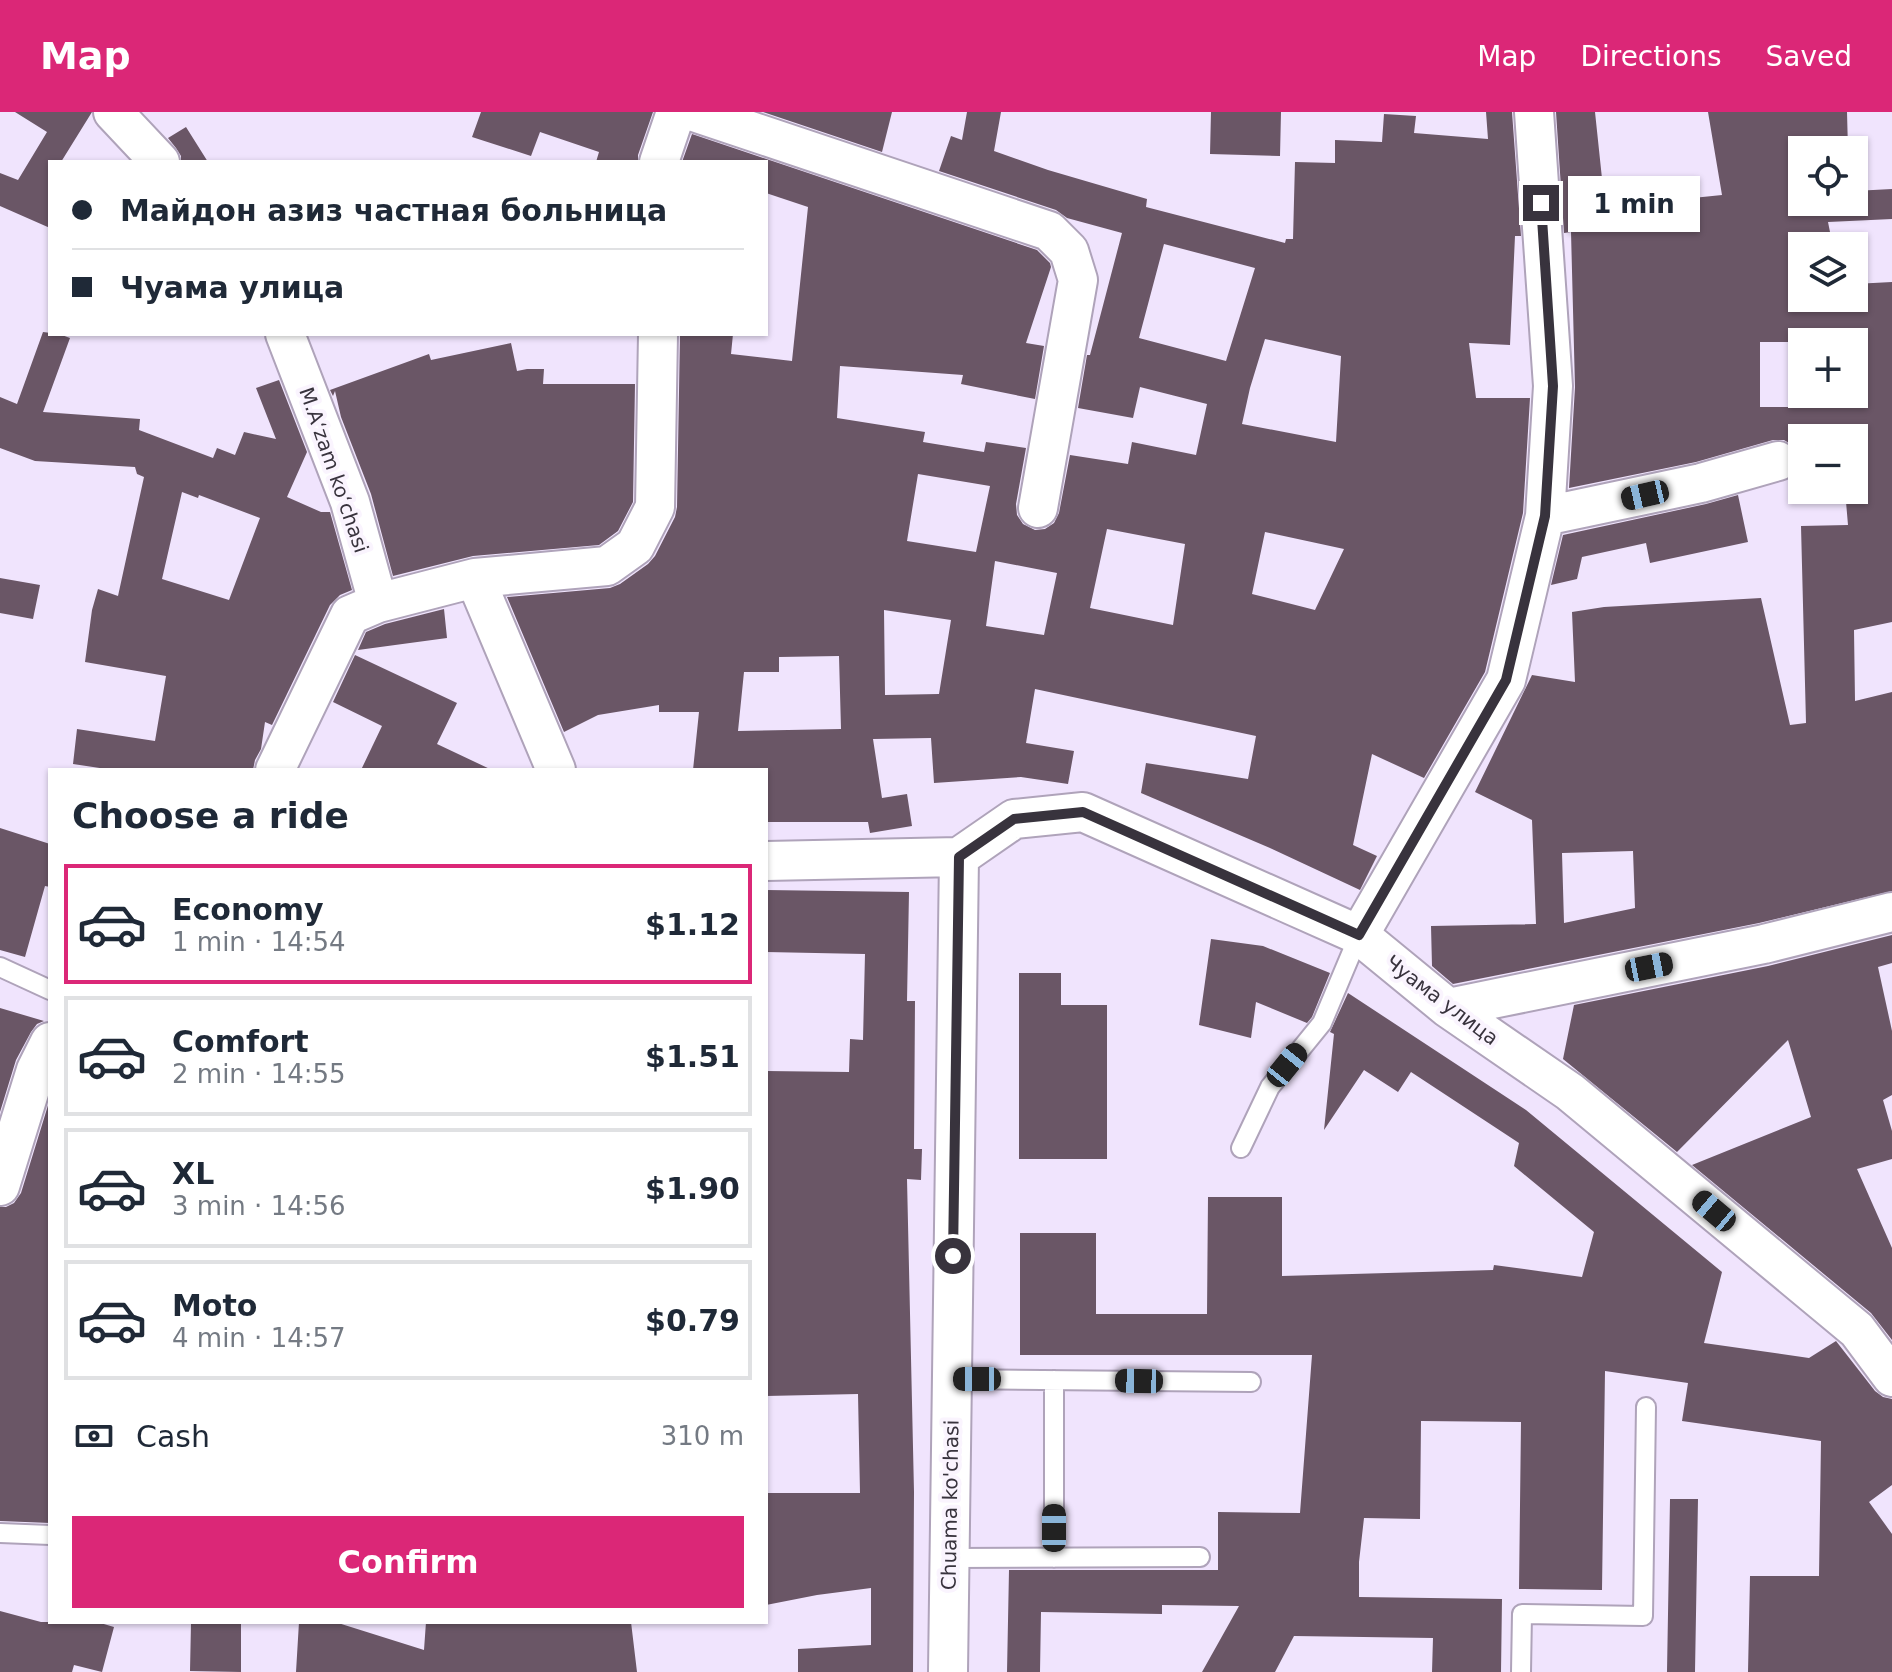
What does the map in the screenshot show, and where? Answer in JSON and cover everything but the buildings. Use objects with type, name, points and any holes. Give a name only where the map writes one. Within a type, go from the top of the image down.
[{"type":"street","points":[[113,112],[158,160]]},
{"type":"street","points":[[660,160],[676,112]]},
{"type":"street","points":[[694,112],[1049,231],[1069,251],[1078,280],[1038,508]]},
{"type":"street","points":[[1359,935],[1506,680],[1545,516],[1553,386],[1534,112]]},
{"type":"street","name":"M.Aʻzam koʻchasi","points":[[286,336],[350,502],[378,603]]},
{"type":"street","points":[[276,768],[350,615],[378,603],[475,578],[607,566],[635,546],[655,507],[658,336]]},
{"type":"street","points":[[1545,516],[1701,483],[1778,461]]},
{"type":"street","points":[[475,578],[555,768]]},
{"type":"street","name":"Чуама улица","points":[[959,857],[1014,819],[1083,812],[1359,935],[1448,1008],[1570,1092],[1845,1320],[1857,1330],[1892,1377]]},
{"type":"street","points":[[768,861],[959,857]]},
{"type":"street","name":"Chuama ko'chasi","points":[[948,1672],[959,857]]},
{"type":"street","points":[[1448,1008],[1764,944],[1892,912]]},
{"type":"street","points":[[0,1186],[36,1070],[48,1046]]},
{"type":"lane","points":[[1241,1148],[1270,1087],[1322,1023],[1359,935]]},
{"type":"lane","points":[[0,967],[48,989]]},
{"type":"lane","points":[[952,1379],[1251,1382]]},
{"type":"lane","points":[[1054,1380],[1054,1558]]},
{"type":"lane","points":[[1521,1672],[1522,1614],[1643,1616],[1646,1407]]},
{"type":"lane","points":[[0,1533],[48,1535]]},
{"type":"lane","points":[[950,1558],[1200,1557]]},
{"type":"route","points":[[953,1256],[959,857],[1014,819],[1083,812],[1359,935],[1506,680],[1545,516],[1553,386],[1541,203]]}]
